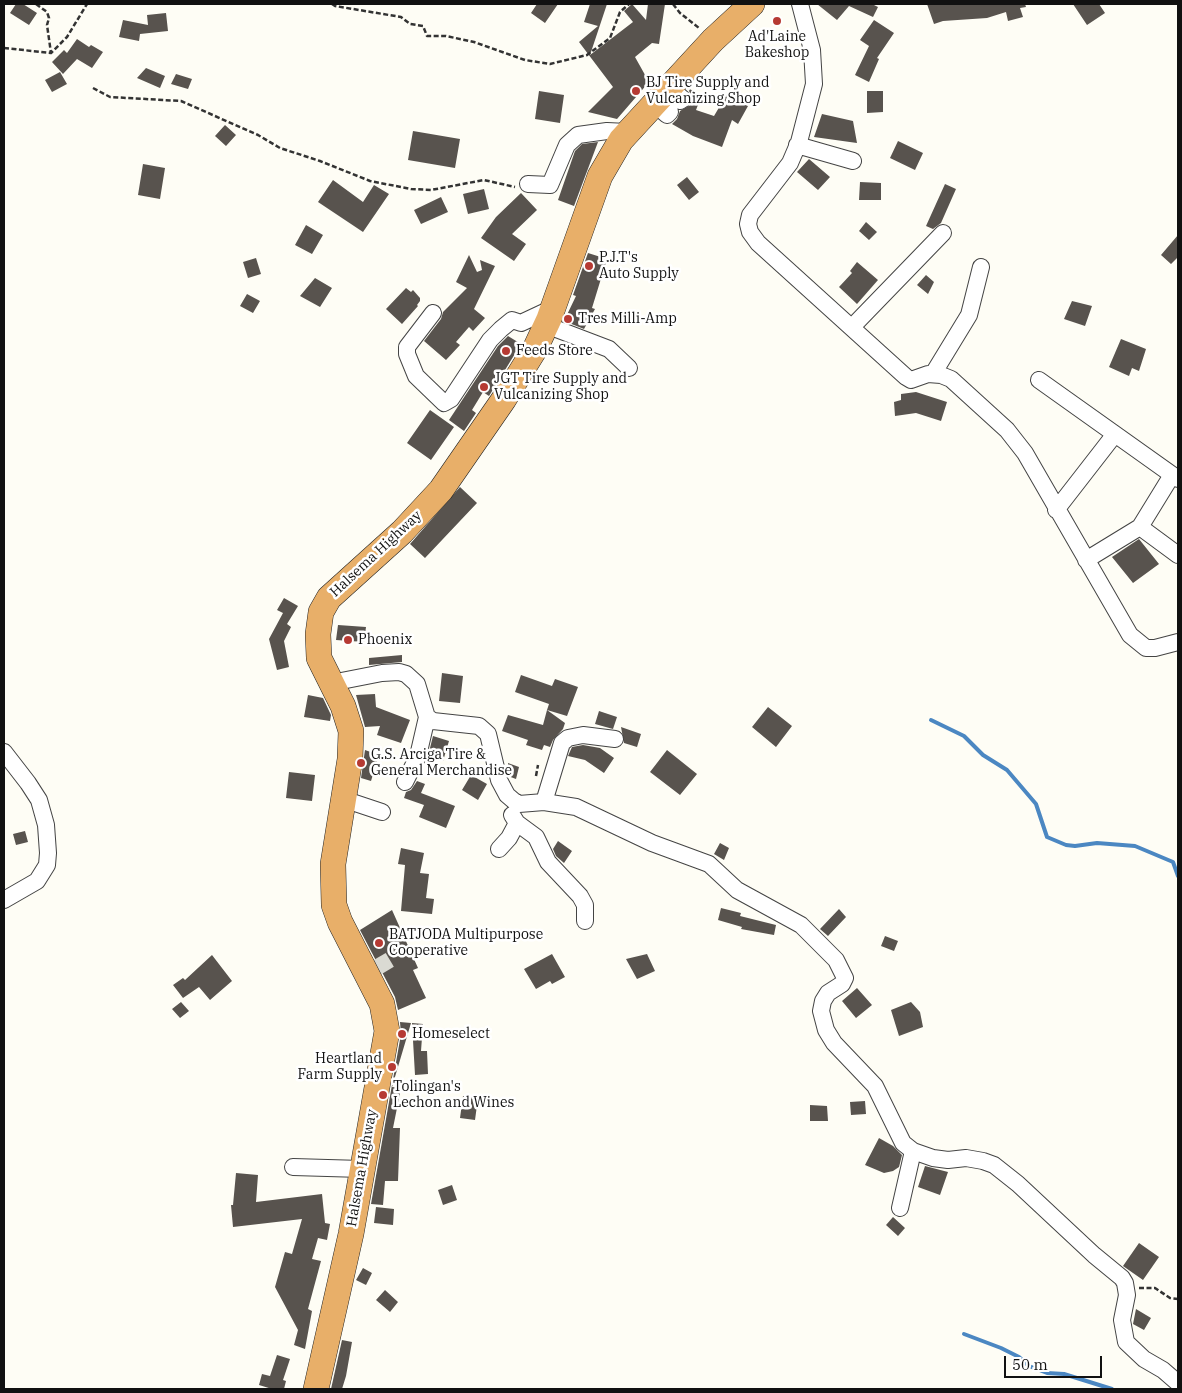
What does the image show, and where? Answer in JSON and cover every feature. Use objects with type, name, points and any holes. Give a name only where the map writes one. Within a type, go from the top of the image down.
[{"type":"highway","name":"Halsema Highway","points":[[316,1389],[351,1234],[387,1031],[382,1004],[371,970],[340,922],[334,905],[333,864],[350,758],[351,731],[346,713],[319,658],[321,612],[329,598],[402,532],[441,490],[504,399],[535,349],[550,316],[600,176],[610,156],[627,132],[668,101],[713,40],[752,4]]},
{"type":"street","points":[[800,4],[815,64],[814,84],[790,163],[778,182],[750,215],[748,224],[750,232],[758,243],[852,326],[906,377],[911,380],[933,374],[951,379],[1007,430],[1025,452],[1056,510],[1130,635],[1146,648],[1155,648],[1178,642]]},
{"type":"street","points":[[524,186],[550,186],[567,145],[578,135],[607,131],[627,132]]},
{"type":"street","points":[[797,144],[852,161]]},
{"type":"street","points":[[852,326],[943,233]]},
{"type":"street","points":[[933,374],[969,315],[981,267]]},
{"type":"street","points":[[433,313],[408,347],[407,354],[416,376],[444,403],[448,402],[456,393],[485,346],[512,320],[521,323],[550,316],[609,349],[629,368]]},
{"type":"street","points":[[1039,380],[1175,477],[1140,527],[1086,560]]},
{"type":"street","points":[[1056,510],[1115,434]]},
{"type":"street","points":[[1140,527],[1178,555]]},
{"type":"street","points":[[331,683],[382,673],[399,672],[406,674],[416,684],[427,717],[420,750],[405,782]]},
{"type":"street","points":[[427,717],[433,721],[466,724],[484,729],[490,740],[492,759],[499,780],[507,795],[514,801],[529,804],[544,802],[576,807],[652,843],[709,864],[737,890],[801,925],[836,960],[845,978],[842,984],[828,993],[823,1002],[821,1011],[826,1030],[834,1043],[875,1086],[898,1137],[912,1150],[933,1158],[948,1160],[966,1158],[994,1165],[1122,1278],[1126,1283],[1127,1295],[1122,1320],[1126,1342],[1144,1360],[1163,1370],[1178,1383]]},
{"type":"street","points":[[544,802],[562,743],[568,738],[583,735],[615,739]]},
{"type":"street","points":[[4,752],[39,800],[46,825],[47,865],[32,886],[4,900]]},
{"type":"street","points":[[343,799],[382,812]]},
{"type":"street","points":[[514,801],[512,813],[516,823],[536,837],[548,862],[580,896],[585,905],[584,921]]},
{"type":"street","points":[[499,849],[509,838],[516,823]]},
{"type":"street","points":[[900,1208],[912,1150]]},
{"type":"street","points":[[293,1168],[362,1169]]},
{"type":"path","points":[[36,4],[47,12],[49,18],[47,25],[51,53]]},
{"type":"path","points":[[51,53],[67,37],[87,4]]},
{"type":"path","points":[[332,4],[400,18],[410,24],[423,26],[427,36],[446,36],[474,42],[525,60],[550,64],[587,55],[610,38],[620,12],[628,4]]},
{"type":"path","points":[[673,4],[680,13],[713,40]]},
{"type":"path","points":[[4,48],[51,53]]},
{"type":"path","points":[[93,88],[110,97],[181,101],[258,135],[280,148],[320,161],[370,182],[411,189],[431,190],[484,180],[524,186]]},
{"type":"path","points":[[1127,1295],[1147,1286],[1178,1300]]},
{"type":"building","points":[[16,4],[23,4],[37,13],[29,25],[10,13]]},
{"type":"building","points":[[537,4],[558,4],[545,23],[531,13]]},
{"type":"building","points":[[590,4],[607,4],[590,55],[633,22],[624,11],[632,4],[646,20],[648,4],[665,4],[659,44],[652,43],[635,57],[649,82],[617,119],[588,112],[613,87],[579,42],[598,26],[584,22]]},
{"type":"building","points":[[817,4],[872,4],[878,7],[873,17],[849,6],[837,20]]},
{"type":"building","points":[[927,4],[1025,4],[1026,7],[1020,8],[1023,17],[1008,21],[1006,12],[987,18],[943,21],[934,24]]},
{"type":"building","points":[[1073,4],[1099,4],[1105,13],[1087,25]]},
{"type":"building","points":[[166,13],[168,31],[140,34],[139,41],[119,37],[123,20],[148,25],[147,15]]},
{"type":"building","points":[[874,20],[894,33],[877,58],[879,59],[869,82],[855,75],[869,46],[860,40]]},
{"type":"building","points":[[77,39],[89,47],[91,45],[103,52],[92,68],[77,59],[63,74],[52,62],[64,50],[67,53]]},
{"type":"building","points":[[146,68],[165,76],[160,88],[137,78]]},
{"type":"building","points":[[60,72],[67,84],[52,92],[45,80]]},
{"type":"building","points":[[176,74],[192,79],[188,89],[171,84]]},
{"type":"building","points":[[690,89],[701,97],[696,110],[714,116],[727,94],[748,106],[738,124],[732,120],[722,147],[693,136],[672,124],[677,119],[680,111],[692,104]]},
{"type":"building","points":[[539,91],[564,95],[560,123],[535,119]]},
{"type":"building","points":[[867,91],[883,91],[883,112],[867,113]]},
{"type":"building","points":[[822,114],[853,121],[857,143],[814,137]]},
{"type":"building","points":[[225,125],[236,135],[226,146],[215,136]]},
{"type":"building","points":[[413,131],[460,139],[455,168],[408,160]]},
{"type":"building","points":[[898,141],[923,153],[915,170],[890,158]]},
{"type":"building","points":[[598,142],[574,206],[558,200],[575,151],[582,144]]},
{"type":"building","points":[[809,159],[830,177],[818,190],[797,172]]},
{"type":"building","points":[[143,164],[165,168],[160,199],[138,195]]},
{"type":"building","points":[[687,177],[699,192],[689,200],[677,185]]},
{"type":"building","points":[[333,180],[363,202],[374,185],[389,194],[363,232],[318,202]]},
{"type":"building","points":[[860,182],[881,183],[881,200],[859,200]]},
{"type":"building","points":[[945,184],[956,189],[941,223],[933,229],[926,226]]},
{"type":"building","points":[[484,189],[489,209],[468,214],[463,194]]},
{"type":"building","points":[[521,193],[537,210],[512,234],[526,244],[514,261],[481,238],[496,217]]},
{"type":"building","points":[[441,197],[448,212],[421,224],[414,210]]},
{"type":"building","points":[[866,222],[877,232],[869,240],[859,231]]},
{"type":"building","points":[[306,225],[323,235],[312,254],[295,245]]},
{"type":"building","points":[[1178,235],[1178,257],[1171,264],[1161,255]]},
{"type":"building","points":[[588,253],[607,259],[592,308],[595,309],[584,329],[564,321],[576,296],[573,295]]},
{"type":"building","points":[[469,255],[477,272],[482,270],[480,260],[495,266],[474,309],[485,318],[473,331],[469,327],[456,342],[460,345],[446,360],[424,341],[441,319],[443,312],[467,288],[456,282]]},
{"type":"building","points":[[256,258],[261,274],[248,278],[243,262]]},
{"type":"building","points":[[857,262],[878,280],[857,304],[839,287],[852,273],[850,271]]},
{"type":"building","points":[[926,275],[934,282],[928,294],[917,285]]},
{"type":"building","points":[[315,278],[332,288],[320,307],[300,296]]},
{"type":"building","points":[[406,288],[411,292],[413,290],[420,298],[420,301],[418,306],[402,324],[386,309]]},
{"type":"building","points":[[247,294],[260,301],[253,313],[240,306]]},
{"type":"building","points":[[1072,301],[1092,306],[1085,326],[1064,319]]},
{"type":"building","points":[[508,336],[521,344],[489,396],[483,392],[472,410],[476,413],[464,431],[449,420],[498,346]]},
{"type":"building","points":[[1121,339],[1146,349],[1139,371],[1132,368],[1129,376],[1109,367]]},
{"type":"building","points":[[916,392],[947,402],[941,421],[916,413],[895,416],[894,402],[901,400],[901,394]]},
{"type":"building","points":[[430,410],[454,427],[431,460],[407,443]]},
{"type":"building","points":[[460,487],[477,503],[425,558],[410,544]]},
{"type":"building","points":[[1139,539],[1159,564],[1133,583],[1112,557]]},
{"type":"building","points":[[284,598],[298,606],[287,624],[291,627],[284,641],[289,667],[277,670],[269,639],[283,613],[277,610]]},
{"type":"building","points":[[338,625],[366,627],[364,642],[336,640]]},
{"type":"building","points":[[402,655],[402,662],[369,665],[369,658]]},
{"type":"building","points":[[442,673],[463,676],[460,703],[439,701]]},
{"type":"building","points":[[521,675],[552,686],[555,679],[578,687],[567,716],[547,710],[549,704],[515,692]]},
{"type":"building","points":[[375,694],[376,707],[410,720],[401,743],[377,735],[380,726],[365,727],[356,695]]},
{"type":"building","points":[[308,695],[323,698],[331,715],[330,721],[304,717]]},
{"type":"building","points":[[768,707],[792,726],[776,747],[752,727]]},
{"type":"building","points":[[547,710],[565,723],[550,747],[544,745],[542,750],[526,745],[528,740],[502,731],[508,715],[543,725]]},
{"type":"building","points":[[599,711],[617,717],[613,729],[595,724]]},
{"type":"building","points":[[621,727],[641,734],[637,747],[624,743]]},
{"type":"building","points":[[433,736],[449,741],[443,761],[428,756]]},
{"type":"building","points":[[583,745],[600,748],[614,758],[604,773],[585,760],[568,756],[572,747]]},
{"type":"building","points":[[365,750],[379,755],[371,781],[361,778]]},
{"type":"building","points":[[667,750],[697,774],[680,795],[650,772]]},
{"type":"building","points":[[508,763],[519,767],[516,779],[508,776]]},
{"type":"building","points":[[289,772],[315,775],[312,801],[286,798]]},
{"type":"building","points":[[471,775],[487,784],[478,800],[462,790]]},
{"type":"building","points":[[417,781],[425,784],[421,793],[455,806],[446,828],[419,817],[424,805],[404,798],[406,792],[411,790]]},
{"type":"building","points":[[25,831],[28,842],[16,845],[13,834]]},
{"type":"building","points":[[558,841],[572,851],[564,863],[556,856],[553,849]]},
{"type":"building","points":[[720,843],[729,848],[724,860],[714,854]]},
{"type":"building","points":[[401,848],[424,853],[420,873],[429,874],[426,898],[434,899],[432,914],[401,911],[405,865],[398,864]]},
{"type":"building","points":[[721,908],[741,913],[740,916],[776,925],[774,935],[741,929],[742,927],[718,920]]},
{"type":"building","points":[[839,909],[846,917],[828,936],[820,929]]},
{"type":"building","points":[[392,910],[418,968],[413,970],[426,998],[398,1010],[395,997],[360,930]]},
{"type":"building","points":[[885,936],[898,941],[894,951],[881,946]]},
{"type":"building","points":[[552,954],[565,977],[552,984],[550,981],[536,989],[524,969]]},
{"type":"building","points":[[647,954],[655,971],[637,979],[626,959]]},
{"type":"building","points":[[212,955],[232,981],[210,1000],[199,987],[183,998],[173,985],[183,978],[185,980]]},
{"type":"building","points":[[857,988],[872,1005],[856,1018],[842,1001]]},
{"type":"building","points":[[181,1002],[189,1011],[180,1018],[172,1009]]},
{"type":"building","points":[[911,1002],[920,1012],[923,1027],[899,1036],[891,1010]]},
{"type":"building","points":[[400,1022],[411,1023],[392,1087],[401,1088],[393,1128],[400,1128],[398,1181],[385,1181],[383,1205],[371,1204],[401,1034]]},
{"type":"building","points":[[412,1023],[423,1024],[421,1051],[427,1051],[428,1074],[415,1075]]},
{"type":"building","points":[[463,1096],[478,1098],[475,1120],[460,1118]]},
{"type":"building","points":[[865,1101],[866,1114],[851,1115],[850,1102]]},
{"type":"building","points":[[810,1105],[827,1106],[828,1121],[810,1121]]},
{"type":"building","points":[[879,1138],[893,1146],[902,1155],[899,1167],[893,1171],[884,1173],[865,1165]]},
{"type":"building","points":[[925,1166],[948,1172],[940,1195],[918,1187]]},
{"type":"building","points":[[236,1173],[258,1175],[256,1202],[322,1194],[325,1223],[330,1224],[327,1240],[318,1238],[312,1259],[321,1261],[308,1309],[312,1311],[305,1349],[294,1345],[298,1330],[275,1287],[285,1252],[292,1254],[302,1219],[233,1227],[231,1205],[233,1205]]},
{"type":"building","points":[[452,1185],[457,1200],[443,1205],[438,1190]]},
{"type":"building","points":[[376,1207],[394,1209],[393,1225],[374,1223]]},
{"type":"building","points":[[893,1217],[905,1228],[898,1236],[886,1225]]},
{"type":"building","points":[[1139,1243],[1159,1257],[1143,1280],[1123,1266]]},
{"type":"building","points":[[363,1268],[372,1273],[366,1285],[356,1280]]},
{"type":"building","points":[[385,1290],[398,1302],[390,1312],[376,1300]]},
{"type":"building","points":[[1136,1309],[1151,1318],[1144,1330],[1133,1324]]},
{"type":"building","points":[[342,1340],[352,1342],[346,1376],[342,1389],[331,1389]]},
{"type":"building","points":[[277,1355],[290,1359],[283,1380],[286,1381],[284,1389],[272,1389],[259,1385],[262,1374],[270,1376]]},
{"type":"waterway","points":[[931,720],[964,736],[983,755],[1007,770],[1036,804],[1047,837],[1066,845],[1075,846],[1097,843],[1135,846],[1173,862],[1178,876]]},
{"type":"waterway","points":[[964,1334],[1001,1348],[1019,1357],[1029,1366],[1047,1373],[1064,1374],[1112,1389]]},
{"type":"tunnel","points":[[376,968],[393,958]]},
{"type":"place","name":"Ad'Laine Bakeshop","points":[[777,21]]},
{"type":"place","name":"BJ Tire Supply and Vulcanizing Shop","points":[[636,91]]},
{"type":"place","name":"P.J.T's Auto Supply","points":[[589,266]]},
{"type":"place","name":"Tres Milli-Amp","points":[[568,319]]},
{"type":"place","name":"Feeds Store","points":[[506,351]]},
{"type":"place","name":"JGT Tire Supply and Vulcanizing Shop","points":[[484,387]]},
{"type":"place","name":"Phoenix","points":[[348,640]]},
{"type":"place","name":"G.S. Arciga Tire & General Merchandise","points":[[361,763]]},
{"type":"place","name":"BATJODA Multipurpose Cooperative","points":[[379,943]]},
{"type":"place","name":"Homeselect","points":[[402,1034]]},
{"type":"place","name":"Heartland Farm Supply","points":[[392,1067]]},
{"type":"place","name":"Tolingan's Lechon and Wines","points":[[383,1095]]}]
